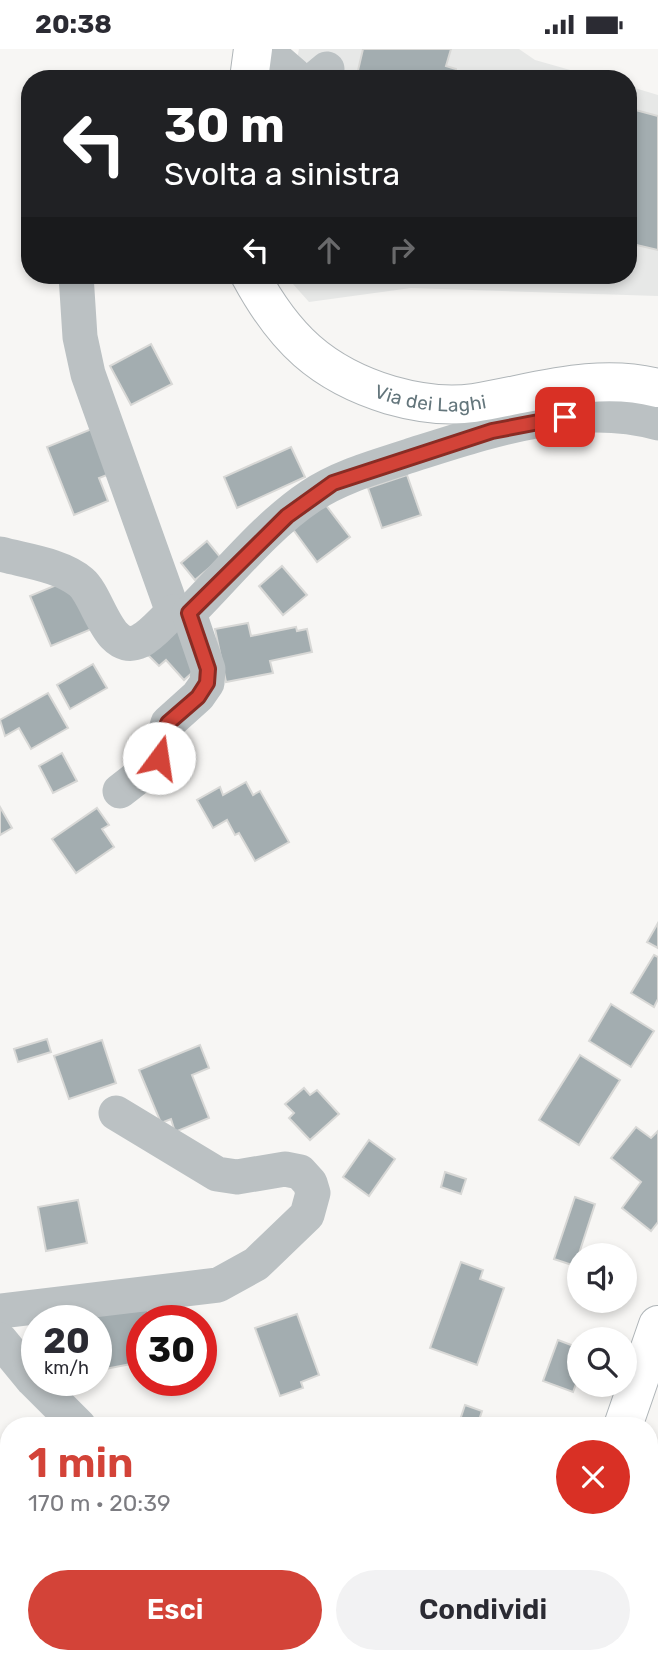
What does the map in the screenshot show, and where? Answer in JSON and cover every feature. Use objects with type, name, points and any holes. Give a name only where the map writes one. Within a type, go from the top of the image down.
[{"type":"main road","points":[[250,70],[253,49]]},
{"type":"main road","name":"Via dei Laghi","points":[[256,284],[283,326],[308,354],[354,383],[393,395],[422,402],[457,405],[593,383],[630,383],[658,388]]},
{"type":"main road","points":[[626,1417],[658,1325]]},
{"type":"street","points":[[264,49],[295,70]]},
{"type":"street","points":[[77,284],[80,337],[88,374],[181,613],[208,669],[207,683],[198,697],[168,723],[156,763],[120,791]]},
{"type":"street","points":[[0,554],[62,571],[77,579],[92,595],[107,626],[124,642],[140,641],[181,613],[310,497],[342,479],[467,439],[534,422],[595,415],[624,416],[658,423]]},
{"type":"street","points":[[0,1311],[218,1285],[256,1264],[307,1215],[313,1193],[310,1183],[300,1172],[285,1169],[237,1177],[217,1174],[116,1113]]},
{"type":"street","points":[[4,1343],[71,1417]]},
{"type":"shaded area","points":[[299,49],[519,49],[535,60],[570,70],[295,70]]},
{"type":"shaded area","points":[[637,89],[658,95],[658,296],[411,288],[309,302],[293,284],[637,284]]},
{"type":"building","points":[[363,49],[451,49],[446,66],[456,70],[358,70]]},
{"type":"building","points":[[637,110],[658,116],[658,250],[637,245]]},
{"type":"building","points":[[151,344],[172,384],[131,405],[110,366]]},
{"type":"building","points":[[94,428],[112,473],[99,478],[108,501],[74,515],[47,447]]},
{"type":"building","points":[[291,447],[305,477],[237,508],[224,477]]},
{"type":"building","points":[[407,475],[421,515],[382,528],[368,488]]},
{"type":"building","points":[[325,504],[350,537],[317,562],[292,528]]},
{"type":"building","points":[[207,541],[221,558],[195,580],[181,563]]},
{"type":"building","points":[[282,566],[307,595],[283,615],[259,586]]},
{"type":"building","points":[[73,578],[94,628],[51,646],[30,596]]},
{"type":"building","points":[[177,618],[203,663],[184,680],[166,660],[159,666],[143,650]]},
{"type":"building","points":[[248,623],[251,636],[296,627],[297,631],[307,629],[312,652],[270,661],[273,673],[226,682],[215,629]]},
{"type":"building","points":[[93,664],[107,688],[70,709],[57,685]]},
{"type":"building","points":[[48,693],[68,728],[31,749],[19,728],[5,736],[0,720]]},
{"type":"building","points":[[62,753],[77,781],[53,793],[39,766]]},
{"type":"building","points":[[246,782],[253,795],[260,791],[289,842],[255,861],[239,833],[235,835],[227,820],[213,828],[197,800],[220,787],[223,795]]},
{"type":"building","points":[[0,807],[12,828],[0,835]]},
{"type":"building","points":[[97,808],[109,825],[102,829],[114,847],[76,873],[52,839]]},
{"type":"building","points":[[658,923],[658,948],[647,942]]},
{"type":"building","points":[[654,955],[658,957],[658,999],[654,1007],[631,993]]},
{"type":"building","points":[[611,1004],[654,1031],[631,1067],[589,1041]]},
{"type":"building","points":[[47,1039],[51,1052],[18,1062],[14,1049]]},
{"type":"building","points":[[102,1040],[116,1083],[69,1099],[54,1056]]},
{"type":"building","points":[[200,1045],[209,1068],[192,1075],[209,1118],[175,1132],[171,1119],[161,1123],[139,1070]]},
{"type":"building","points":[[580,1055],[620,1080],[579,1145],[539,1120]]},
{"type":"building","points":[[304,1088],[310,1095],[317,1090],[339,1114],[310,1140],[289,1118],[294,1113],[285,1104]]},
{"type":"building","points":[[636,1127],[651,1138],[658,1131],[658,1222],[651,1231],[622,1208],[641,1182],[611,1158]]},
{"type":"building","points":[[369,1140],[395,1159],[369,1196],[343,1177]]},
{"type":"building","points":[[445,1172],[466,1179],[461,1194],[441,1187]]},
{"type":"building","points":[[575,1197],[595,1204],[582,1243],[567,1243],[567,1263],[554,1259]]},
{"type":"building","points":[[78,1200],[87,1243],[46,1251],[38,1207]]},
{"type":"building","points":[[461,1262],[483,1270],[480,1279],[504,1288],[477,1365],[430,1348]]},
{"type":"building","points":[[146,1299],[147,1305],[126,1305],[126,1365],[112,1368],[112,1306]]},
{"type":"building","points":[[297,1314],[319,1375],[301,1382],[303,1388],[280,1396],[255,1328]]},
{"type":"building","points":[[558,1340],[567,1343],[567,1390],[543,1381]]},
{"type":"building","points":[[465,1405],[482,1411],[480,1417],[461,1417]]},
{"type":"route","points":[[159,758],[168,723],[198,697],[207,683],[208,669],[189,613],[302,502],[342,479],[372,468],[492,431],[565,417]]}]
